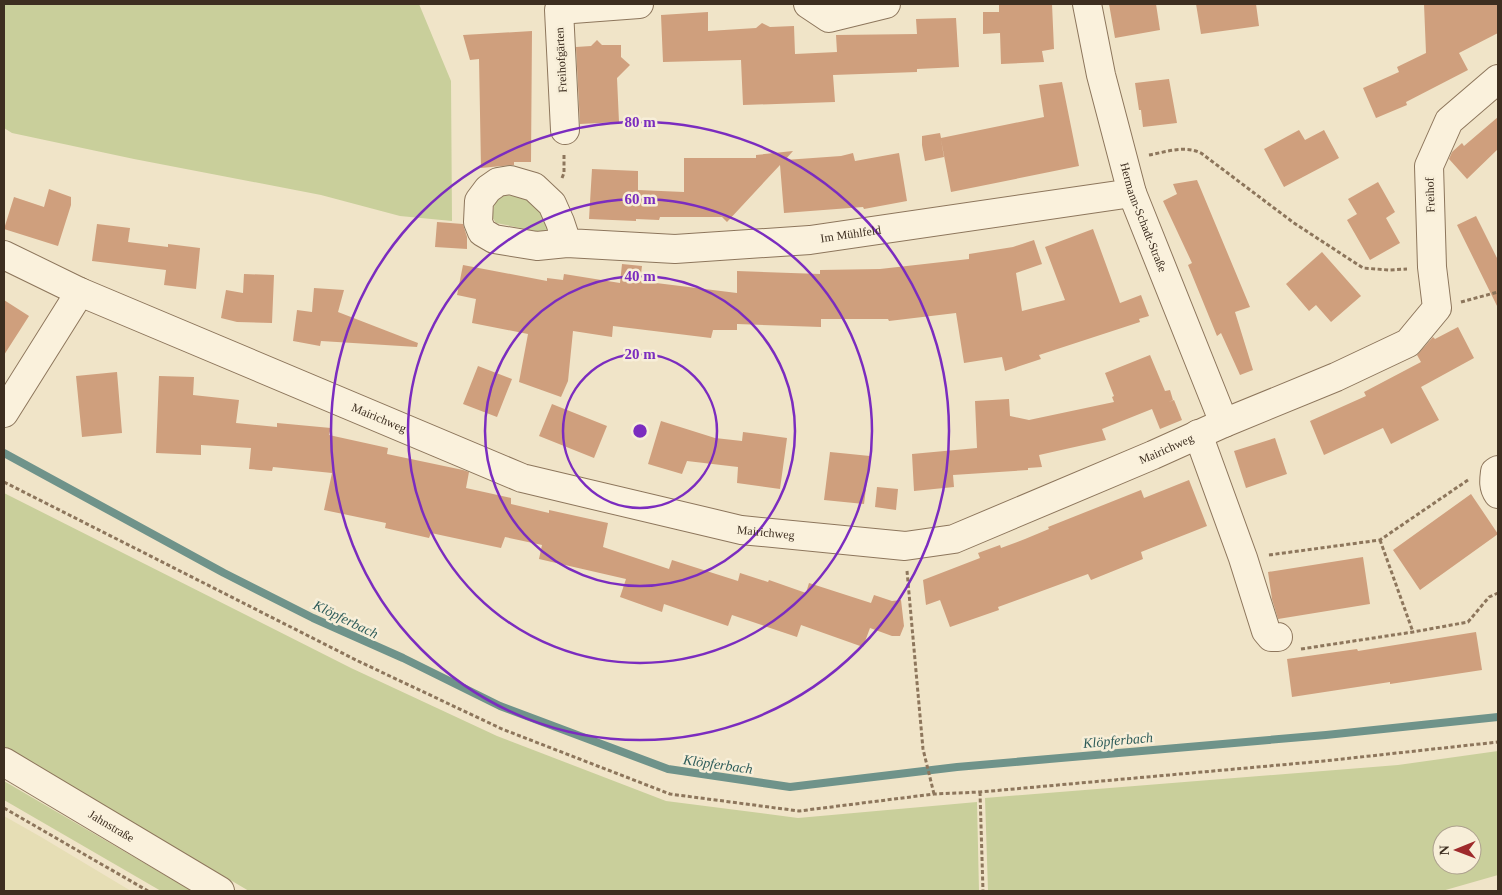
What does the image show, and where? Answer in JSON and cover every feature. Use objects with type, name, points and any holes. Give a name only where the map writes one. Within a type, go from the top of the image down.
[{"type":"street","name":"Freihofgärten","points":[[565,130],[559,10],[639,4]]},
{"type":"street","points":[[808,4],[829,18],[886,4]]},
{"type":"street","name":"Hermann-Schadt-Straße","points":[[1088,4],[1101,75],[1132,193],[1224,423]]},
{"type":"street","name":"Freihof","points":[[1437,308],[1432,267],[1428,166],[1449,121],[1498,79]]},
{"type":"street","name":"Im Mühlfeld","points":[[567,243],[552,204],[534,187],[510,180],[498,182],[488,189],[480,201],[478,222],[482,232],[494,239],[536,246],[567,243],[676,249],[810,240],[1132,193]]},
{"type":"street","name":"Mairichweg","points":[[4,255],[80,292],[522,478],[741,530],[905,546],[954,538],[1336,377],[1408,343],[1437,308]]},
{"type":"street","points":[[4,413],[80,292]]},
{"type":"street","points":[[1198,434],[1243,558],[1266,631],[1271,637],[1289,643]]},
{"type":"street","points":[[1498,470],[1495,472],[1494,482],[1498,494]]},
{"type":"street","name":"Jahnstraße","points":[[4,762],[220,891]]},
{"type":"path","points":[[552,204],[564,173],[565,130]]},
{"type":"path","points":[[1124,160],[1181,149],[1192,149],[1201,153],[1294,223],[1363,268],[1389,270],[1432,267]]},
{"type":"path","points":[[1437,308],[1498,292]]},
{"type":"path","points":[[1243,558],[1380,540],[1471,478]]},
{"type":"path","points":[[4,482],[349,657],[502,729],[670,794],[799,811],[934,794],[980,792],[1324,761],[1498,742]]},
{"type":"path","points":[[1380,540],[1413,632]]},
{"type":"path","points":[[905,546],[923,748],[934,794]]},
{"type":"path","points":[[1289,643],[1413,632],[1468,622],[1489,597],[1498,593]]},
{"type":"path","points":[[980,792],[983,891]]},
{"type":"path","points":[[4,808],[148,891]]},
{"type":"shaded area","points":[[4,816],[41,837],[131,891],[4,891]]},
{"type":"green space","points":[[4,4],[419,4],[451,81],[452,221],[400,216],[321,195],[12,133],[4,128]]},
{"type":"green space","points":[[505,195],[523,198],[534,203],[542,213],[550,229],[545,233],[496,223],[492,217],[495,202]]},
{"type":"green space","points":[[4,493],[351,668],[497,736],[666,801],[798,818],[977,802],[979,891],[249,891],[4,747]]},
{"type":"green space","points":[[1498,751],[1498,875],[1442,891],[988,891],[985,798],[1398,765]]},
{"type":"green space","points":[[4,781],[192,891],[161,891],[4,800]]},
{"type":"building","points":[[999,4],[1052,4],[1054,49],[1042,51],[1044,62],[1001,64],[1000,33],[983,34],[983,12],[999,12]]},
{"type":"building","points":[[1109,4],[1156,4],[1160,30],[1115,38]]},
{"type":"building","points":[[1196,4],[1256,4],[1259,26],[1201,34]]},
{"type":"building","points":[[1424,4],[1498,4],[1498,33],[1459,53],[1468,70],[1406,102],[1407,105],[1376,118],[1363,88],[1399,72],[1397,67],[1426,53]]},
{"type":"building","points":[[708,12],[708,31],[756,28],[762,23],[770,27],[794,26],[795,54],[837,52],[836,35],[917,34],[916,19],[956,18],[959,67],[917,69],[917,72],[833,75],[835,102],[743,105],[741,60],[663,62],[661,15]]},
{"type":"building","points":[[532,31],[531,162],[514,162],[514,165],[481,168],[479,59],[470,60],[463,35]]},
{"type":"building","points":[[597,40],[602,45],[621,45],[621,57],[630,65],[617,78],[619,122],[580,124],[576,47],[591,46]]},
{"type":"building","points":[[1169,79],[1177,123],[1143,127],[1135,83]]},
{"type":"building","points":[[1062,82],[1079,166],[951,192],[941,140],[944,157],[925,161],[922,136],[940,133],[941,138],[1044,117],[1039,85]]},
{"type":"building","points":[[1498,117],[1498,149],[1467,179],[1449,159],[1452,152],[1462,143],[1464,146]]},
{"type":"building","points":[[1299,130],[1305,140],[1324,130],[1339,158],[1284,187],[1264,149]]},
{"type":"building","points":[[793,151],[785,160],[841,156],[853,153],[855,161],[899,153],[907,201],[864,209],[863,207],[784,213],[780,165],[727,222],[722,217],[660,217],[659,220],[636,219],[636,221],[589,219],[592,169],[638,171],[638,190],[684,192],[684,158],[756,158],[756,155]]},
{"type":"building","points":[[1197,180],[1250,307],[1235,312],[1253,370],[1240,375],[1221,333],[1217,336],[1188,265],[1192,263],[1163,201],[1177,194],[1173,184]]},
{"type":"building","points":[[1378,182],[1395,212],[1386,218],[1400,243],[1370,260],[1347,220],[1357,214],[1348,199]]},
{"type":"building","points":[[49,189],[71,197],[71,205],[58,246],[4,229],[14,197],[44,207]]},
{"type":"building","points":[[1476,216],[1498,260],[1498,308],[1457,225]]},
{"type":"building","points":[[437,222],[463,224],[467,237],[467,249],[435,247]]},
{"type":"building","points":[[97,224],[130,228],[128,242],[168,247],[168,244],[200,248],[196,289],[164,285],[166,270],[92,261]]},
{"type":"building","points":[[1093,229],[1120,303],[1141,295],[1149,316],[1139,319],[1140,322],[1039,355],[1041,359],[1005,371],[1002,357],[964,363],[956,313],[889,321],[888,319],[821,319],[821,327],[737,324],[737,330],[713,330],[711,338],[613,326],[612,337],[573,331],[568,381],[561,397],[519,382],[528,334],[472,323],[476,299],[457,295],[463,265],[547,281],[547,278],[563,280],[564,274],[620,283],[622,264],[642,266],[640,281],[737,293],[737,271],[820,274],[820,270],[880,269],[969,259],[969,254],[1013,247],[1034,240],[1042,264],[1016,273],[1022,311],[1065,300],[1045,247]]},
{"type":"building","points":[[1322,252],[1361,296],[1331,322],[1316,305],[1309,311],[1286,284]]},
{"type":"building","points":[[244,274],[274,275],[272,323],[237,322],[221,318],[226,290],[243,293]]},
{"type":"building","points":[[314,288],[344,290],[338,312],[418,343],[417,347],[321,341],[320,346],[293,341],[297,310],[312,312]]},
{"type":"building","points":[[4,300],[29,316],[4,355]]},
{"type":"building","points":[[1458,327],[1474,358],[1421,387],[1439,420],[1391,444],[1383,428],[1324,455],[1310,421],[1366,396],[1364,392],[1421,362],[1417,355],[1433,337],[1435,339]]},
{"type":"building","points":[[1150,355],[1165,391],[1170,390],[1173,400],[1169,402],[1174,400],[1182,420],[1160,429],[1152,409],[1102,429],[1106,440],[1039,455],[1042,467],[1028,468],[1028,470],[953,475],[954,487],[914,491],[912,454],[977,448],[975,401],[1009,399],[1010,416],[1029,420],[1114,402],[1112,397],[1114,396],[1105,373]]},
{"type":"building","points":[[478,366],[512,379],[497,417],[463,404]]},
{"type":"building","points":[[117,372],[122,433],[82,437],[76,376]]},
{"type":"building","points":[[159,376],[194,377],[193,395],[239,400],[236,423],[277,427],[277,423],[331,428],[329,435],[388,448],[387,454],[469,472],[466,488],[511,498],[511,504],[549,513],[549,510],[608,523],[603,547],[669,569],[672,560],[738,581],[740,573],[768,582],[769,580],[806,593],[809,583],[871,603],[874,595],[892,601],[901,600],[904,626],[900,636],[892,636],[870,628],[863,647],[801,625],[797,637],[732,615],[728,626],[664,604],[662,612],[620,597],[626,579],[539,559],[542,545],[505,537],[501,548],[431,533],[429,538],[385,528],[386,523],[324,510],[332,473],[273,467],[272,471],[249,469],[251,448],[201,445],[201,455],[156,453]]},
{"type":"building","points":[[552,404],[607,426],[594,458],[539,436]]},
{"type":"building","points":[[661,421],[715,438],[742,441],[743,432],[787,438],[780,489],[737,483],[738,467],[687,461],[682,474],[648,464]]},
{"type":"building","points":[[1275,438],[1287,474],[1246,488],[1234,451]]},
{"type":"building","points":[[830,452],[870,456],[864,504],[824,500]]},
{"type":"building","points":[[1189,480],[1207,526],[1141,552],[1143,559],[1091,580],[1088,574],[998,607],[999,610],[950,627],[940,600],[926,605],[923,580],[980,558],[978,553],[1000,545],[1001,548],[1025,539],[1049,529],[1048,527],[1141,490],[1144,498]]},
{"type":"building","points":[[877,487],[898,489],[896,510],[875,507]]},
{"type":"building","points":[[1471,494],[1498,534],[1420,590],[1393,550]]},
{"type":"building","points":[[1363,557],[1370,604],[1278,619],[1272,599],[1268,572]]},
{"type":"building","points":[[1476,632],[1482,670],[1292,697],[1287,659],[1357,649],[1358,651]]},
{"type":"waterway","name":"Klöpferbach","points":[[4,453],[224,573],[313,618],[403,658],[500,706],[668,769],[790,787],[957,767],[1326,735],[1498,717]]}]
